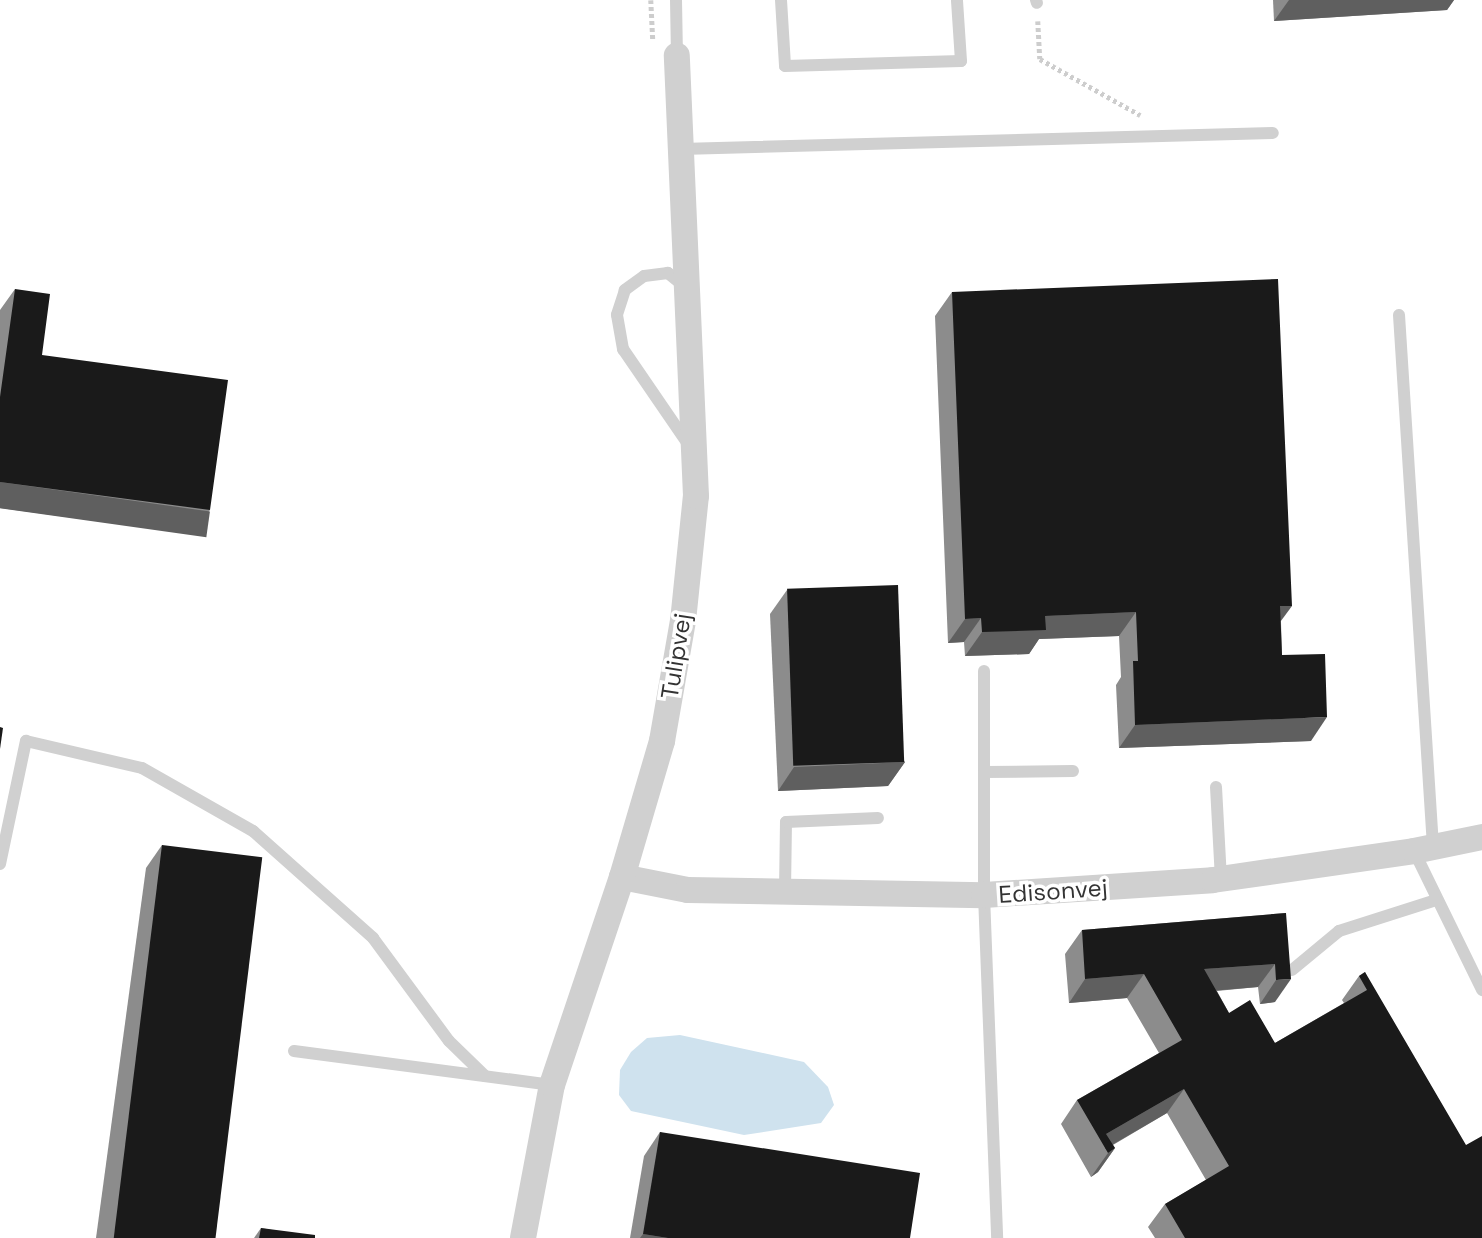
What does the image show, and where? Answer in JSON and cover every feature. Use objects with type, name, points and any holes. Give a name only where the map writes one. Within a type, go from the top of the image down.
[{"type":"street","name":"Tulipvej","points":[[523,1238],[552,1085],[622,877],[662,741],[683,621],[696,496],[677,55]]},
{"type":"street","name":"Edisonvej","points":[[622,877],[688,890],[984,895],[1221,879],[1423,849],[1482,837]]},
{"type":"lane","points":[[676,0],[677,55]]},
{"type":"lane","points":[[781,0],[785,66],[961,61],[957,0]]},
{"type":"lane","points":[[681,149],[1273,133]]},
{"type":"lane","points":[[687,288],[668,273],[644,276],[625,290],[617,315],[623,349],[694,452]]},
{"type":"lane","points":[[1399,315],[1423,849],[1436,900],[1482,990]]},
{"type":"lane","points":[[984,671],[984,895],[996,1238]]},
{"type":"lane","points":[[0,863],[26,741],[142,768],[253,831],[373,938],[449,1041],[485,1076]]},
{"type":"lane","points":[[984,772],[1073,771]]},
{"type":"lane","points":[[1216,787],[1221,879]]},
{"type":"lane","points":[[785,892],[786,822],[878,818]]},
{"type":"lane","points":[[1292,970],[1339,931],[1436,900]]},
{"type":"lane","points":[[294,1051],[552,1085]]},
{"type":"path","points":[[1036,1],[1040,59],[1178,136]]},
{"type":"water","points":[[680,1035],[804,1062],[828,1087],[834,1105],[821,1123],[744,1135],[631,1111],[619,1095],[620,1070],[631,1052],[647,1038]]},
{"type":"building","points":[[1278,279],[1292,606],[1280,606],[1282,655],[1325,654],[1327,717],[1135,725],[1133,661],[1138,661],[1136,612],[1045,616],[1046,630],[982,632],[981,618],[965,619],[952,292]]},
{"type":"building","points":[[15,289],[50,294],[42,355],[228,380],[210,510],[0,482],[0,397]]},
{"type":"building","points":[[898,585],[904,762],[793,766],[787,589]]},
{"type":"building","points":[[0,727],[3,728],[0,749]]},
{"type":"building","points":[[162,845],[262,857],[216,1238],[114,1238]]},
{"type":"building","points":[[1286,913],[1291,979],[1276,980],[1275,964],[1204,969],[1229,1013],[1250,1000],[1275,1043],[1367,990],[1359,976],[1365,972],[1466,1145],[1482,1136],[1482,1238],[1185,1238],[1165,1204],[1229,1166],[1184,1089],[1106,1134],[1115,1148],[1108,1153],[1077,1100],[1182,1040],[1144,974],[1085,979],[1082,930]]},
{"type":"building","points":[[660,1132],[920,1173],[910,1238],[668,1238],[643,1234]]},
{"type":"building","points":[[261,1228],[315,1235],[315,1238],[259,1238]]}]
